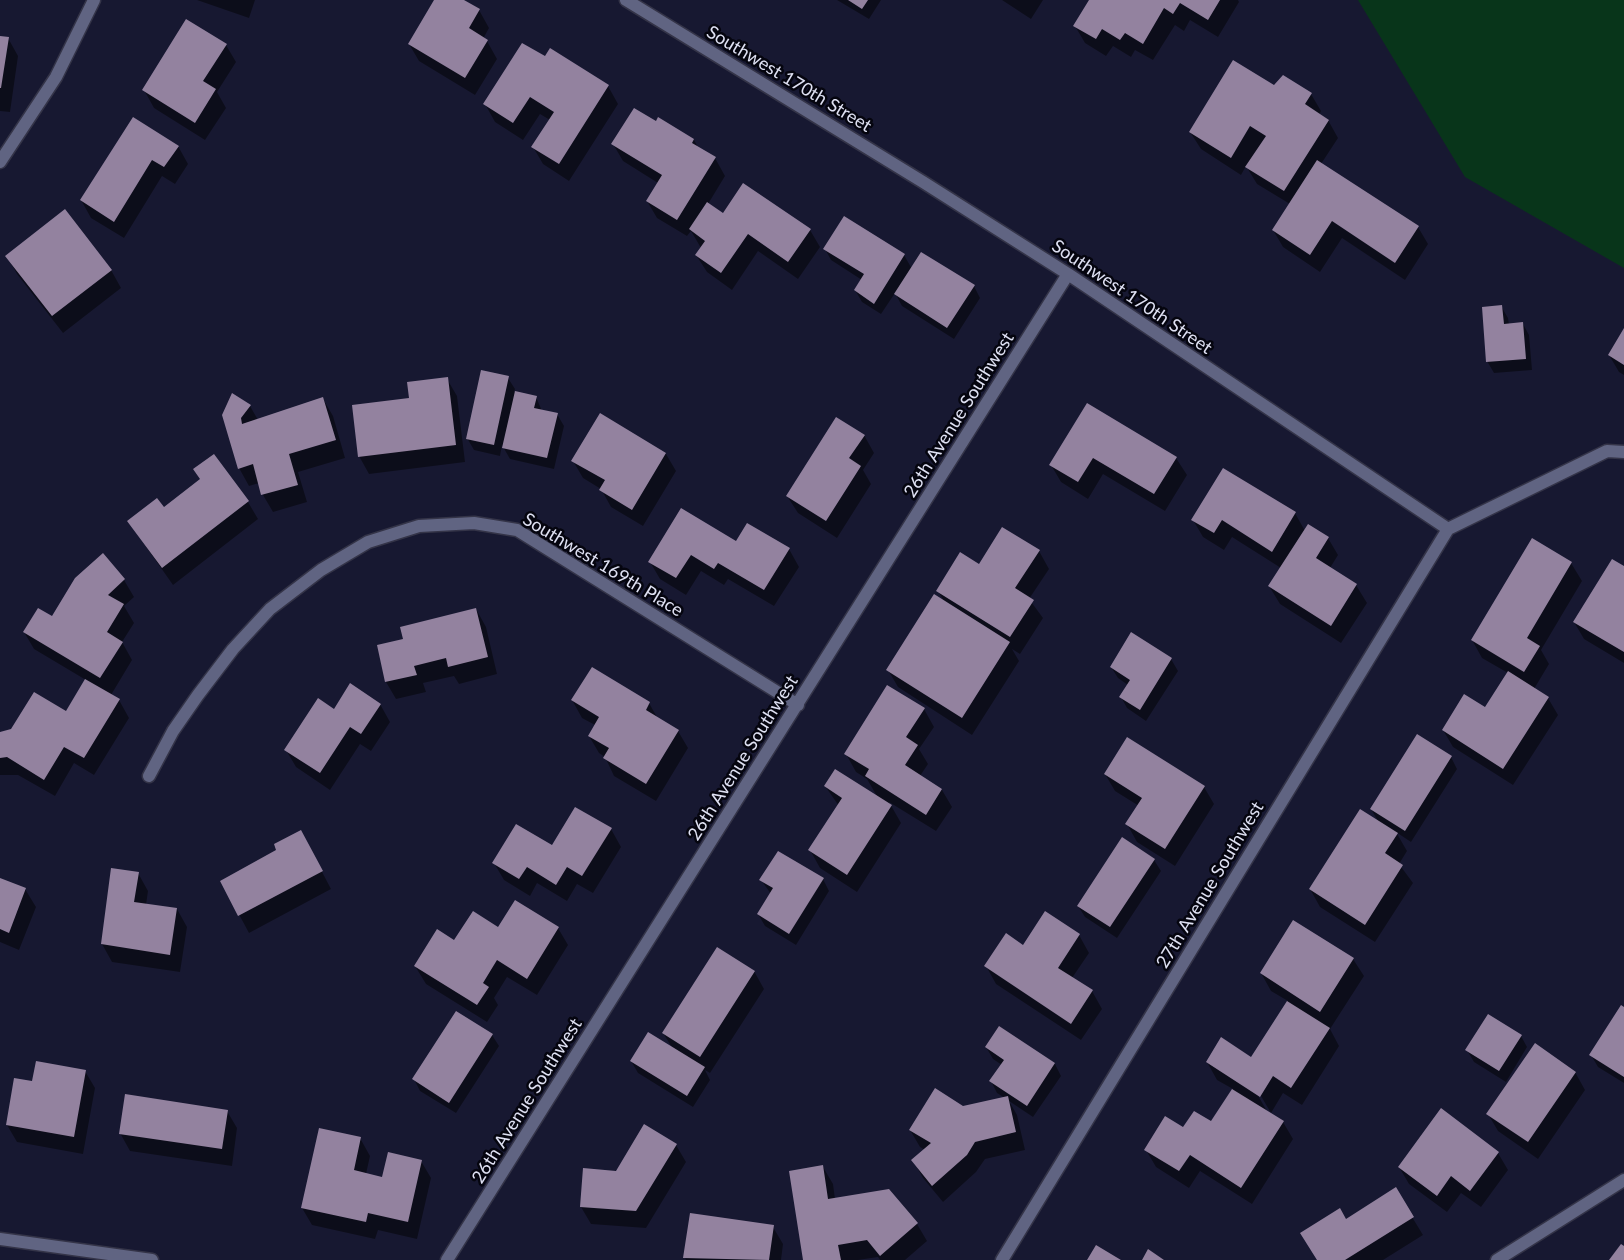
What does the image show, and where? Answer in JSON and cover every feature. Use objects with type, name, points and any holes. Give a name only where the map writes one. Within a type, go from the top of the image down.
[{"type":"street","points":[[0,162],[56,77],[94,0]]},
{"type":"street","name":"Southwest 170th Street","points":[[626,0],[923,182],[1068,274],[1448,529]]},
{"type":"street","name":"26th Avenue Southwest","points":[[447,1260],[1068,274]]},
{"type":"street","points":[[1448,529],[1607,451],[1624,452]]},
{"type":"street","name":"Southwest 169th Place","points":[[149,776],[173,731],[198,695],[233,649],[270,609],[321,570],[368,542],[419,526],[474,522],[517,530],[798,705]]},
{"type":"street","name":"27th Avenue Southwest","points":[[1002,1260],[1448,529]]},
{"type":"street","points":[[1496,1260],[1623,1182]]},
{"type":"street","points":[[0,1239],[152,1260]]},
{"type":"green space","points":[[1358,0],[1624,0],[1624,268],[1465,177]]},
{"type":"building","points":[[434,0],[464,0],[480,9],[469,28],[488,40],[465,78],[408,44]]},
{"type":"building","points":[[848,0],[868,0],[862,9]]},
{"type":"building","points":[[1089,0],[1220,0],[1208,20],[1180,3],[1173,14],[1164,8],[1143,44],[1125,33],[1120,40],[1102,29],[1096,39],[1073,26]]},
{"type":"building","points":[[186,19],[227,44],[203,81],[216,89],[195,123],[142,90]]},
{"type":"building","points":[[0,36],[9,37],[1,88],[0,88]]},
{"type":"building","points":[[522,43],[545,56],[550,48],[609,85],[559,164],[531,147],[554,112],[530,97],[513,123],[483,104]]},
{"type":"building","points":[[1233,60],[1274,85],[1283,75],[1312,93],[1305,104],[1329,120],[1284,191],[1245,167],[1266,136],[1250,126],[1231,158],[1189,132]]},
{"type":"building","points":[[634,108],[656,121],[658,117],[694,139],[692,143],[716,157],[677,220],[646,201],[662,175],[611,144]]},
{"type":"building","points":[[133,117],[179,146],[164,167],[152,160],[114,222],[80,200]]},
{"type":"building","points":[[1317,160],[1419,226],[1395,263],[1332,221],[1310,255],[1272,230]]},
{"type":"building","points":[[743,183],[811,229],[788,262],[748,234],[721,273],[695,255],[705,241],[689,229],[707,202],[723,213]]},
{"type":"building","points":[[65,209],[112,270],[52,316],[5,256]]},
{"type":"building","points":[[844,216],[905,254],[874,304],[854,290],[864,274],[823,249]]},
{"type":"building","points":[[921,252],[975,285],[947,328],[894,294]]},
{"type":"building","points":[[1502,305],[1504,324],[1523,322],[1526,359],[1486,362],[1482,307]]},
{"type":"building","points":[[1624,328],[1624,365],[1608,355]]},
{"type":"building","points":[[481,370],[509,376],[494,445],[466,439]]},
{"type":"building","points":[[448,377],[456,445],[358,457],[352,405],[409,398],[407,382]]},
{"type":"building","points":[[515,391],[537,396],[534,408],[558,413],[547,458],[502,448]]},
{"type":"building","points":[[232,393],[251,405],[241,418],[242,424],[323,397],[336,440],[289,454],[298,485],[261,495],[253,464],[238,469],[222,415]]},
{"type":"building","points":[[1087,403],[1177,457],[1154,494],[1093,458],[1078,482],[1049,465]]},
{"type":"building","points":[[600,413],[666,453],[632,510],[599,490],[605,480],[571,461]]},
{"type":"building","points":[[836,417],[865,435],[849,458],[861,466],[826,521],[786,496]]},
{"type":"building","points":[[214,454],[249,501],[162,568],[127,521],[157,498],[164,507],[200,479],[193,469]]},
{"type":"building","points":[[1223,468],[1296,512],[1272,552],[1222,520],[1214,533],[1191,520]]},
{"type":"building","points":[[681,508],[736,541],[747,523],[790,548],[764,590],[718,563],[714,569],[691,555],[676,578],[648,562]]},
{"type":"building","points":[[1308,524],[1329,537],[1316,558],[1357,584],[1331,626],[1268,586]]},
{"type":"building","points":[[1002,527],[1040,550],[1015,588],[1034,600],[1010,637],[936,591],[960,552],[979,564]]},
{"type":"building","points":[[1532,538],[1572,562],[1527,638],[1540,646],[1524,672],[1471,640]]},
{"type":"building","points":[[103,553],[125,579],[108,595],[124,604],[107,632],[123,642],[100,678],[23,632],[38,608],[52,616],[75,578]]},
{"type":"building","points":[[1612,559],[1624,566],[1624,652],[1573,622]]},
{"type":"building","points":[[934,594],[1010,642],[962,718],[886,670]]},
{"type":"building","points":[[476,608],[488,657],[448,667],[446,658],[414,666],[417,675],[385,682],[377,645],[403,639],[400,627]]},
{"type":"building","points":[[1131,632],[1172,658],[1140,710],[1119,697],[1130,680],[1110,667]]},
{"type":"building","points":[[592,667],[650,702],[646,710],[679,730],[646,784],[603,758],[609,748],[588,736],[599,717],[571,700]]},
{"type":"building","points":[[1508,671],[1549,697],[1503,769],[1442,730],[1464,694],[1485,707]]},
{"type":"building","points":[[85,679],[120,699],[84,758],[64,747],[44,780],[7,757],[0,758],[0,732],[11,729],[34,692],[66,711]]},
{"type":"building","points":[[350,683],[381,704],[361,734],[350,727],[320,773],[284,750],[318,698],[334,709]]},
{"type":"building","points":[[887,685],[925,708],[906,737],[918,745],[905,765],[942,789],[926,815],[865,776],[869,769],[844,754]]},
{"type":"building","points":[[1417,734],[1452,756],[1405,831],[1370,809]]},
{"type":"building","points":[[1127,737],[1205,786],[1165,849],[1125,824],[1142,798],[1104,774]]},
{"type":"building","points":[[835,769],[892,805],[847,875],[808,850],[842,798],[824,786]]},
{"type":"building","points":[[575,807],[612,828],[582,876],[567,867],[556,885],[527,867],[519,879],[492,863],[516,824],[552,845]]},
{"type":"building","points":[[1360,809],[1398,833],[1385,853],[1403,865],[1365,925],[1309,889]]},
{"type":"building","points":[[301,830],[323,871],[238,916],[220,881],[276,850],[274,844]]},
{"type":"building","points":[[1122,837],[1155,859],[1110,927],[1077,906]]},
{"type":"building","points":[[778,851],[824,878],[789,934],[757,914],[773,888],[759,880]]},
{"type":"building","points":[[111,868],[139,872],[134,902],[177,908],[170,955],[101,944]]},
{"type":"building","points":[[0,878],[26,888],[9,933],[0,929]]},
{"type":"building","points":[[515,900],[559,927],[527,979],[497,960],[483,983],[489,987],[477,1005],[414,966],[437,929],[454,940],[473,911],[498,927]]},
{"type":"building","points":[[1045,911],[1080,934],[1058,968],[1093,990],[1071,1024],[984,966],[1006,933],[1023,945]]},
{"type":"building","points":[[1293,920],[1354,958],[1320,1012],[1260,973]]},
{"type":"building","points":[[717,947],[755,971],[700,1057],[662,1033]]},
{"type":"building","points":[[1287,1001],[1330,1028],[1291,1088],[1273,1076],[1260,1097],[1206,1062],[1221,1037],[1251,1057]]},
{"type":"building","points":[[1621,1005],[1624,1007],[1624,1077],[1589,1055]]},
{"type":"building","points":[[456,1011],[493,1034],[449,1103],[412,1079]]},
{"type":"building","points":[[1488,1014],[1522,1035],[1499,1071],[1465,1050]]},
{"type":"building","points":[[999,1026],[1055,1063],[1027,1106],[989,1081],[1004,1060],[985,1047]]},
{"type":"building","points":[[648,1032],[705,1067],[687,1096],[630,1061]]},
{"type":"building","points":[[1535,1043],[1576,1072],[1528,1142],[1486,1114]]},
{"type":"building","points":[[36,1061],[86,1070],[74,1137],[6,1125],[14,1078],[32,1081]]},
{"type":"building","points":[[935,1088],[963,1106],[1008,1096],[1016,1132],[975,1142],[967,1155],[932,1186],[911,1160],[931,1143],[909,1130]]},
{"type":"building","points":[[1232,1089],[1284,1121],[1241,1188],[1190,1155],[1179,1171],[1144,1150],[1165,1116],[1183,1127],[1194,1111],[1211,1121]]},
{"type":"building","points":[[125,1094],[228,1110],[222,1149],[119,1134]]},
{"type":"building","points":[[1441,1108],[1499,1152],[1470,1191],[1451,1176],[1437,1196],[1398,1167]]},
{"type":"building","points":[[644,1124],[677,1144],[636,1211],[580,1207],[583,1168],[616,1171]]},
{"type":"building","points":[[319,1128],[361,1137],[354,1170],[382,1177],[388,1152],[422,1160],[408,1222],[368,1213],[366,1222],[301,1208]]},
{"type":"building","points":[[823,1165],[828,1199],[889,1189],[918,1223],[880,1256],[867,1240],[838,1245],[841,1260],[803,1260],[789,1171]]},
{"type":"building","points":[[1396,1187],[1414,1217],[1345,1260],[1317,1260],[1300,1233],[1340,1208],[1346,1219]]},
{"type":"building","points":[[690,1213],[774,1225],[769,1260],[683,1258]]},
{"type":"building","points":[[1621,1244],[1624,1246],[1624,1260],[1609,1260]]},
{"type":"building","points":[[1096,1245],[1121,1260],[1087,1260]]},
{"type":"building","points":[[1148,1249],[1164,1260],[1142,1260]]}]
